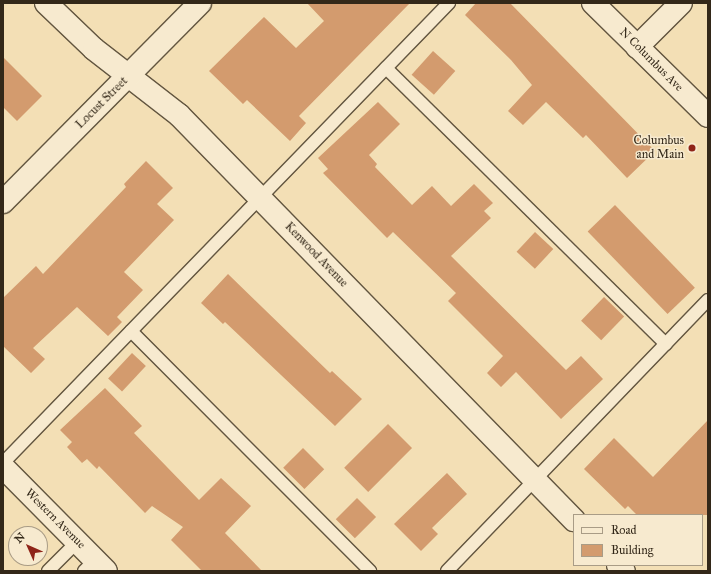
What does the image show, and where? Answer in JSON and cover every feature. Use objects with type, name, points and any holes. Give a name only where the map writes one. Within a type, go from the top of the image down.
[{"type":"street","name":"Kenwood Avenue","points":[[46,3],[94,49],[129,74],[179,116],[573,519]]},
{"type":"street","name":"Locust Street","points":[[3,202],[200,3]]},
{"type":"street","name":"N Columbus Ave","points":[[593,3],[708,116]]},
{"type":"street","points":[[637,47],[680,3]]},
{"type":"street","name":"Western Avenue","points":[[3,467],[77,542],[95,567]]},
{"type":"lane","points":[[3,463],[449,3]]},
{"type":"lane","points":[[386,68],[666,344]]},
{"type":"lane","points":[[447,571],[708,300]]},
{"type":"lane","points":[[131,331],[370,571]]},
{"type":"lane","points":[[52,570],[77,542]]},
{"type":"building","points":[[307,3],[410,3],[299,116],[306,123],[290,141],[247,100],[243,104],[209,71],[264,17],[296,48],[324,21]]},
{"type":"building","points":[[476,3],[510,3],[655,151],[627,178],[586,135],[583,138],[546,102],[523,125],[508,111],[532,85],[511,60],[465,15]]},
{"type":"building","points":[[433,51],[455,71],[434,95],[412,75]]},
{"type":"building","points":[[3,57],[42,96],[17,121],[3,107]]},
{"type":"building","points":[[378,102],[400,124],[369,155],[377,164],[375,167],[412,205],[432,186],[451,206],[474,184],[493,203],[484,211],[491,218],[451,256],[566,370],[581,356],[603,379],[561,419],[516,372],[501,387],[487,373],[503,356],[448,301],[456,293],[393,232],[387,238],[323,173],[328,169],[318,158]]},
{"type":"building","points":[[146,161],[173,188],[157,204],[174,220],[124,272],[143,290],[117,317],[122,322],[108,336],[77,307],[33,348],[45,359],[31,373],[3,346],[3,298],[36,266],[43,274],[126,187],[124,184]]},
{"type":"building","points":[[615,205],[695,288],[668,314],[588,231]]},
{"type":"building","points":[[535,232],[553,249],[535,269],[517,252]]},
{"type":"building","points":[[228,274],[330,373],[332,371],[362,399],[335,426],[225,322],[223,324],[201,303]]},
{"type":"building","points":[[604,297],[624,316],[601,340],[581,321]]},
{"type":"building","points":[[132,353],[146,366],[122,392],[108,379]]},
{"type":"building","points":[[105,388],[142,426],[134,433],[199,500],[221,478],[251,506],[225,533],[262,571],[202,571],[171,540],[183,527],[152,506],[145,513],[99,466],[97,469],[87,459],[82,463],[67,447],[72,442],[60,430]]},
{"type":"building","points":[[708,420],[708,515],[636,514],[628,506],[625,509],[584,469],[614,438],[653,477]]},
{"type":"building","points":[[388,424],[412,448],[368,492],[344,468]]},
{"type":"building","points":[[303,448],[324,469],[304,489],[283,468]]},
{"type":"building","points":[[447,473],[467,494],[432,528],[438,534],[421,551],[394,524]]},
{"type":"building","points":[[357,498],[376,517],[355,538],[336,519]]},
{"type":"place","name":"Columbus and Main","points":[[692,148]]}]
